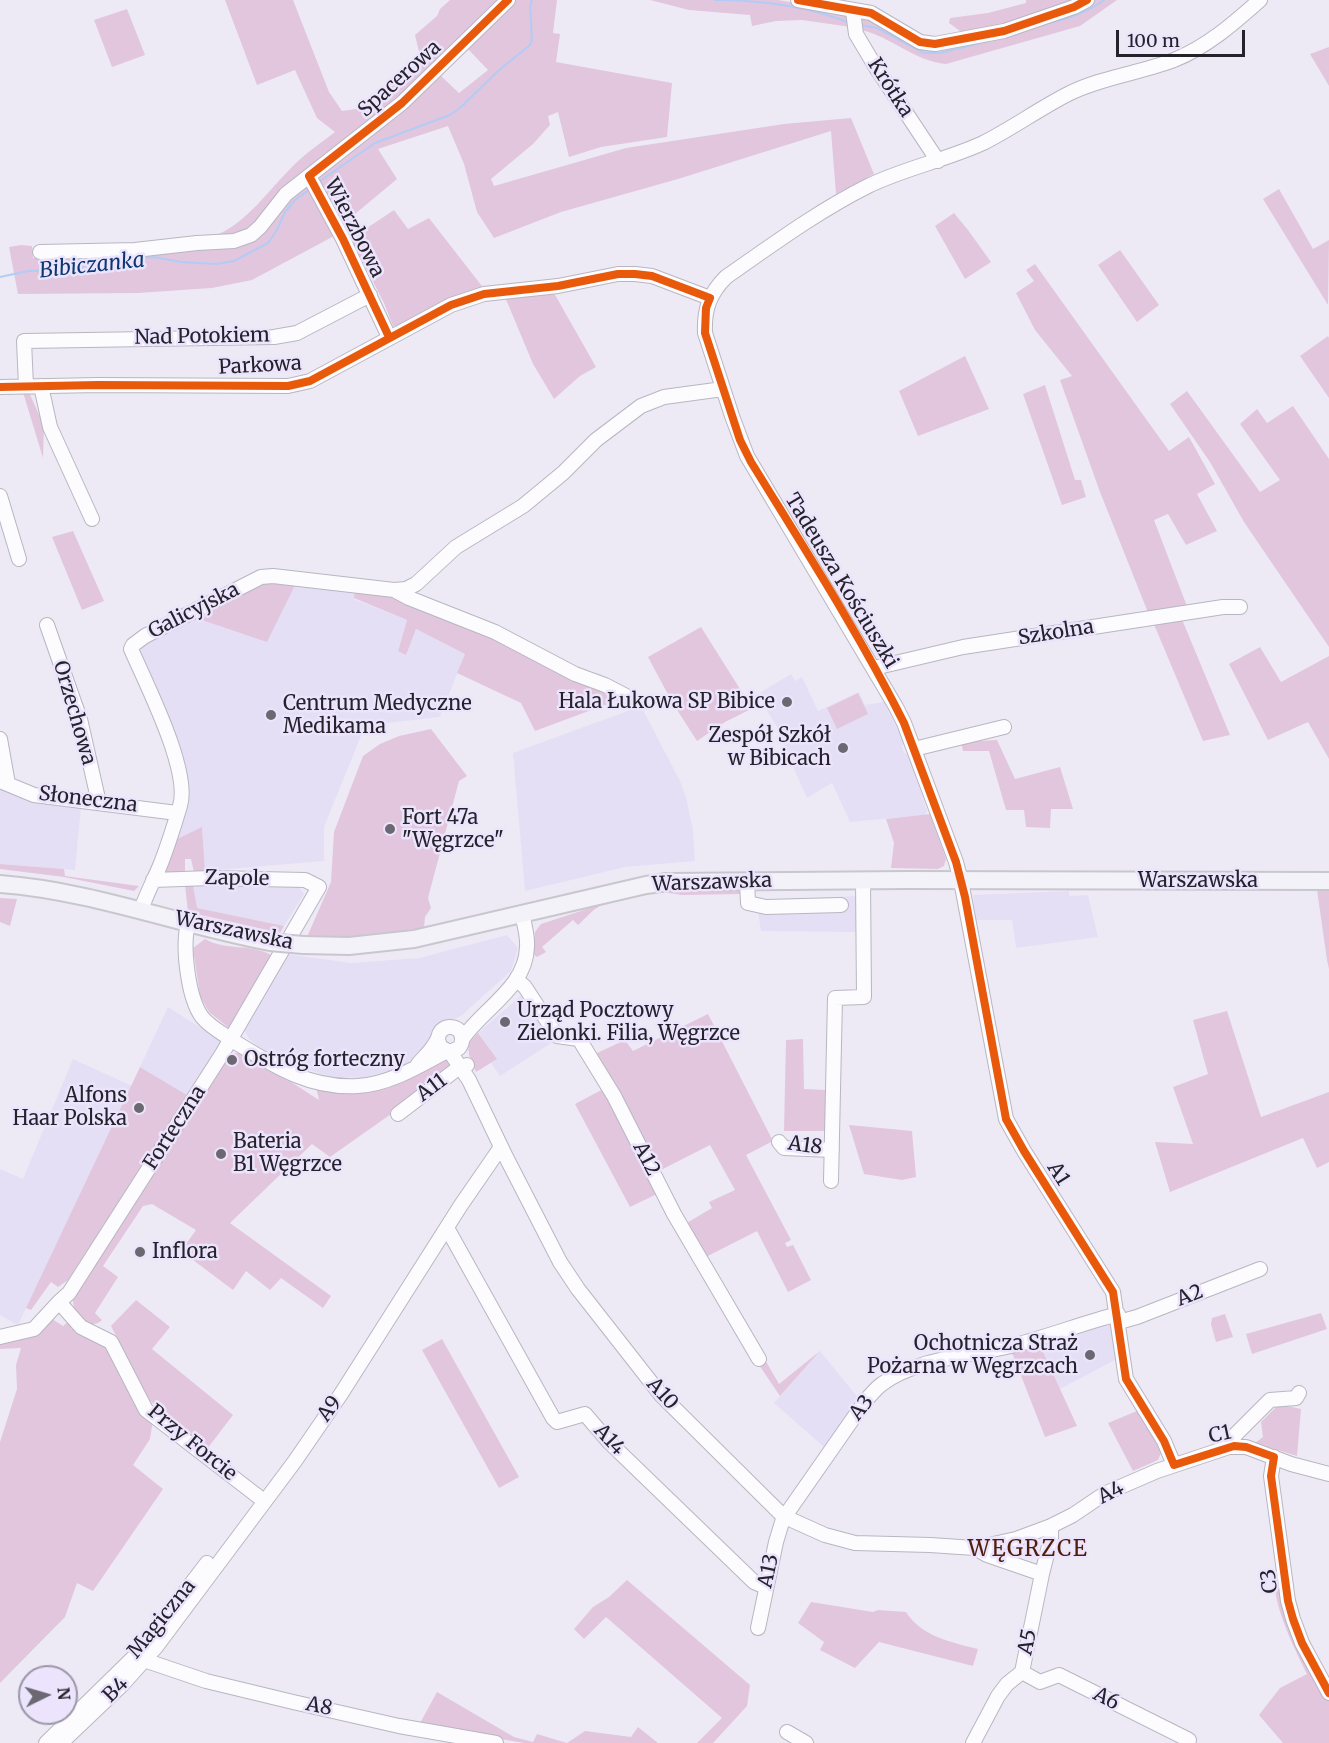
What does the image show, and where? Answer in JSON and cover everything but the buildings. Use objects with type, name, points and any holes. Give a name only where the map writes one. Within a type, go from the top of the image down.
[{"type":"main road","name":"Warszawska","points":[[0,884],[56,890],[141,910],[188,924],[270,942],[349,946],[400,942],[667,882],[1329,881]]},
{"type":"street","name":"Spacerowa","points":[[40,252],[135,250],[243,239],[260,227],[286,194],[313,182],[402,103],[508,0]]},
{"type":"street","points":[[798,0],[853,19],[860,10],[871,13],[920,42],[935,44],[1004,31],[1074,7],[1087,0]]},
{"type":"street","points":[[710,298],[716,287],[726,277],[840,201],[878,182],[964,152],[995,137],[1056,100],[1086,86],[1177,59],[1222,34],[1260,0]]},
{"type":"street","name":"Krótka","points":[[853,19],[856,34],[874,66],[938,161]]},
{"type":"street","name":"Wierzbowa","points":[[313,182],[370,295]]},
{"type":"street","name":"Parkowa","points":[[0,387],[288,386],[319,377],[451,305],[484,294],[558,286],[618,274],[652,276],[710,298]]},
{"type":"street","points":[[370,295],[389,337]]},
{"type":"street","name":"Nad Potokiem","points":[[26,386],[24,341],[274,337],[297,333],[370,295]]},
{"type":"street","name":"Tadeusza Kościuszki","points":[[710,298],[706,308],[705,333],[740,440],[904,723],[961,881]]},
{"type":"street","points":[[41,386],[50,427],[92,519]]},
{"type":"street","name":"Galicyjska","points":[[141,910],[148,888],[160,867],[181,805],[181,785],[176,757],[131,649],[133,645],[145,636],[261,577],[273,576],[394,590],[406,589],[416,584],[456,547],[524,506],[596,440],[641,406],[664,397],[723,389]]},
{"type":"street","points":[[0,496],[20,559]]},
{"type":"street","name":"Galicyjska","points":[[394,590],[495,632],[575,674],[614,689],[632,699]]},
{"type":"street","name":"Szkolna","points":[[874,668],[963,647],[1240,607]]},
{"type":"street","name":"Orzechowa","points":[[46,625],[80,719],[99,803]]},
{"type":"street","points":[[914,748],[1004,727]]},
{"type":"street","points":[[0,739],[4,783]]},
{"type":"street","name":"Słoneczna","points":[[4,783],[34,795],[177,813]]},
{"type":"street","name":"Zapole","points":[[153,880],[211,878],[305,880],[319,886]]},
{"type":"street","points":[[831,1181],[835,998],[864,998],[863,880]]},
{"type":"street","points":[[747,881],[748,903],[766,907],[841,905]]},
{"type":"street","name":"A1","points":[[961,881],[1006,1119],[1027,1157],[1113,1292],[1126,1379],[1164,1441],[1173,1465]]},
{"type":"street","name":"Forteczna","points":[[0,1337],[34,1329],[69,1293],[231,1039],[319,886]]},
{"type":"street","points":[[188,924],[186,942],[192,996],[204,1020],[286,1072],[329,1085],[369,1085],[394,1078],[455,1043],[517,980],[527,947],[522,914]]},
{"type":"street","name":"A12","points":[[517,980],[525,987],[557,1036],[579,1039],[587,1048],[674,1214],[759,1359]]},
{"type":"street","points":[[414,1067],[438,1039],[442,1030],[449,1027],[455,1043]]},
{"type":"street","points":[[438,1039],[440,1047],[455,1043]]},
{"type":"street","name":"A10","points":[[455,1043],[469,1080],[501,1148],[560,1262],[618,1342],[661,1395],[780,1514],[825,1535],[847,1542],[975,1548],[1016,1539],[1051,1526]]},
{"type":"street","name":"A11","points":[[398,1114],[463,1066]]},
{"type":"street","name":"A18","points":[[779,1142],[784,1148],[832,1150]]},
{"type":"street","name":"A9","points":[[144,1660],[295,1461],[341,1395],[447,1228],[501,1148]]},
{"type":"street","name":"A14","points":[[447,1228],[553,1418],[557,1422],[562,1422],[585,1414],[609,1442],[754,1582],[766,1587]]},
{"type":"street","name":"A2","points":[[1118,1318],[1137,1317],[1260,1269]]},
{"type":"street","name":"Przy Forcie","points":[[58,1302],[81,1327],[111,1342],[146,1410],[264,1501]]},
{"type":"street","name":"A3","points":[[785,1517],[866,1400],[883,1383],[914,1368],[953,1357],[1118,1318]]},
{"type":"street","points":[[1234,1446],[1233,1439],[1236,1434],[1270,1400],[1296,1398],[1299,1393]]},
{"type":"street","name":"C1","points":[[1173,1465],[1234,1446],[1246,1447],[1329,1474]]},
{"type":"street","name":"C3","points":[[1274,1457],[1271,1476],[1288,1601],[1296,1631],[1329,1693]]},
{"type":"street","name":"A4","points":[[1051,1526],[1073,1515],[1104,1494],[1173,1465]]},
{"type":"street","name":"A13","points":[[758,1628],[776,1542],[785,1517]]},
{"type":"street","name":"A5","points":[[973,1743],[998,1696],[1007,1684],[1022,1672],[1052,1534],[1051,1526]]},
{"type":"street","points":[[1016,1539],[1012,1550],[1013,1556],[1022,1566]]},
{"type":"street","name":"A10","points":[[975,1548],[987,1555],[1042,1574]]},
{"type":"street","name":"Magiczna","points":[[46,1743],[142,1647],[217,1550],[226,1552]]},
{"type":"street","name":"B4","points":[[61,1743],[122,1685],[144,1660]]},
{"type":"street","name":"A8","points":[[144,1660],[195,1677],[292,1702],[399,1726],[496,1743]]},
{"type":"street","name":"A6","points":[[1022,1672],[1040,1682],[1059,1675],[1189,1740]]},
{"type":"street","points":[[787,1732],[806,1743]]},
{"type":"shaded area","points":[[225,0],[293,0],[329,92],[342,111],[369,107],[421,60],[415,35],[437,16],[440,9],[450,0],[502,0],[402,99],[248,234],[212,237],[225,231],[247,215],[285,174],[335,132],[317,118],[295,70],[257,85]]},
{"type":"shaded area","points":[[514,0],[557,0],[553,33],[560,34],[556,62],[672,83],[667,137],[601,147],[569,157],[558,112],[548,116],[550,125],[533,144],[491,179],[494,186],[626,148],[784,124],[851,118],[874,174],[836,194],[831,131],[678,179],[561,212],[494,238],[477,212],[464,164],[448,126],[378,149],[397,179],[343,224],[318,177],[439,74],[459,93],[488,70],[466,47]]},
{"type":"shaded area","points":[[650,0],[778,0],[848,15],[851,27],[802,20],[776,21],[752,26],[750,15],[689,10]]},
{"type":"shaded area","points":[[1026,0],[1081,0],[967,36],[949,23],[950,18],[988,13],[1026,3]]},
{"type":"shaded area","points":[[1094,0],[1117,0],[1080,26],[946,64],[913,54],[883,38],[861,30],[856,19],[861,14],[922,46],[1091,3]]},
{"type":"shaded area","points":[[127,9],[145,55],[112,67],[94,20]]},
{"type":"shaded area","points":[[1329,47],[1329,86],[1310,54]]},
{"type":"shaded area","points":[[309,183],[334,236],[252,280],[212,288],[138,293],[18,294],[9,247],[32,246],[33,258],[242,244],[301,184]]},
{"type":"shaded area","points":[[1279,189],[1313,249],[1329,240],[1328,305],[1263,199]]},
{"type":"shaded area","points":[[394,210],[408,229],[429,218],[485,290],[400,327],[393,326],[384,303],[350,237]]},
{"type":"shaded area","points":[[954,213],[991,262],[965,279],[935,226]]},
{"type":"shaded area","points":[[1120,250],[1159,305],[1137,322],[1098,265]]},
{"type":"shaded area","points":[[1035,264],[1169,451],[1189,437],[1215,484],[1197,494],[1217,531],[1186,545],[1168,514],[1154,520],[1188,609],[1149,615],[1100,492],[1060,380],[1072,376],[1035,330],[1016,293],[1034,281],[1026,270]]},
{"type":"shaded area","points":[[554,293],[596,367],[580,376],[554,399],[533,364],[505,297]]},
{"type":"shaded area","points":[[1328,336],[1329,338],[1329,398],[1300,356]]},
{"type":"shaded area","points":[[965,356],[989,409],[918,436],[899,391]]},
{"type":"shaded area","points":[[1045,385],[1075,480],[1081,480],[1086,497],[1062,505],[1023,394]]},
{"type":"shaded area","points":[[22,389],[28,390],[44,426],[43,458]]},
{"type":"shaded area","points":[[1187,391],[1260,492],[1280,480],[1240,424],[1257,409],[1267,423],[1293,406],[1329,459],[1329,647],[1244,522],[1210,462],[1170,404]]},
{"type":"shaded area","points":[[73,531],[104,601],[82,610],[52,537]]},
{"type":"shaded area","points":[[262,580],[297,581],[267,642],[190,616]]},
{"type":"shaded area","points":[[297,581],[355,590],[354,599],[407,620],[398,650],[406,654],[416,629],[465,654],[440,717],[378,724],[363,731],[324,827],[324,861],[205,871],[202,828],[175,840],[187,806],[186,792],[158,699],[140,651],[149,638],[190,616]]},
{"type":"shaded area","points":[[355,590],[394,595],[474,628],[621,699],[535,731],[521,703],[457,673],[465,654],[416,629],[406,655],[398,651],[407,620],[354,598]]},
{"type":"shaded area","points":[[1181,617],[1230,735],[1203,741],[1153,622]]},
{"type":"shaded area","points":[[701,627],[753,708],[725,722],[697,741],[672,702],[648,657]]},
{"type":"shaded area","points":[[1260,647],[1281,682],[1329,656],[1329,759],[1308,722],[1268,740],[1229,664]]},
{"type":"shaded area","name":"Zespół Szkół w Bibicach","points":[[791,674],[795,681],[802,677],[818,711],[859,692],[865,705],[884,702],[904,742],[902,746],[904,753],[909,755],[927,811],[925,815],[850,822],[832,783],[807,798],[777,727],[758,696]]},
{"type":"shaded area","points":[[858,693],[868,714],[837,729],[827,708]]},
{"type":"shaded area","points":[[641,706],[686,797],[693,830],[695,861],[625,867],[525,891],[513,753]]},
{"type":"shaded area","points":[[431,729],[467,776],[459,781],[428,898],[431,908],[425,917],[424,928],[343,938],[307,937],[331,882],[334,832],[363,756],[380,744],[399,736]]},
{"type":"shaded area","points":[[997,740],[1015,779],[1060,767],[1073,809],[1051,809],[1050,828],[1026,827],[1024,810],[1006,810],[989,751],[963,751],[961,742]]},
{"type":"shaded area","points":[[0,785],[81,807],[75,870],[0,864]]},
{"type":"shaded area","points":[[930,814],[946,859],[944,866],[938,869],[891,868],[894,843],[886,819]]},
{"type":"shaded area","points":[[202,827],[205,871],[194,872],[191,859],[185,859],[185,873],[162,875],[175,840]]},
{"type":"shaded area","points":[[0,864],[64,869],[65,876],[139,886],[134,891],[64,877],[0,869]]},
{"type":"shaded area","points":[[185,885],[193,885],[197,908],[284,926],[280,933],[188,912]]},
{"type":"shaded area","points":[[193,885],[298,886],[304,894],[284,926],[196,908]]},
{"type":"shaded area","points":[[739,888],[742,890],[742,894],[642,895],[653,892]]},
{"type":"shaded area","points":[[1317,890],[1329,890],[1329,969],[1327,960]]},
{"type":"shaded area","points":[[1069,891],[1069,896],[1088,895],[1098,937],[1016,948],[1012,920],[975,920],[973,895]]},
{"type":"shaded area","points":[[856,896],[858,932],[761,931],[756,900]]},
{"type":"shaded area","points":[[0,898],[17,899],[10,926],[0,922]]},
{"type":"shaded area","points":[[607,903],[594,910],[578,925],[573,920],[542,947],[546,952],[537,957],[533,954],[535,932],[541,924]]},
{"type":"shaded area","points":[[507,935],[518,948],[511,971],[461,1016],[437,1027],[429,1043],[403,1067],[363,1078],[329,1077],[267,1054],[249,1039],[243,1027],[286,954],[351,963],[419,958]]},
{"type":"shaded area","points":[[205,939],[222,945],[265,952],[273,956],[229,1028],[209,1012],[200,996],[193,948]]},
{"type":"shaded area","points":[[524,993],[556,1040],[500,1076],[491,1063],[496,1058],[478,1033]]},
{"type":"shaded area","points":[[168,1007],[223,1042],[187,1095],[140,1067]]},
{"type":"shaded area","points":[[1227,1011],[1261,1117],[1329,1092],[1329,1162],[1317,1168],[1303,1138],[1170,1192],[1155,1142],[1193,1144],[1173,1087],[1208,1074],[1193,1020]]},
{"type":"shaded area","points":[[708,1014],[773,1141],[746,1155],[791,1240],[785,1243],[787,1247],[793,1245],[811,1280],[788,1292],[757,1231],[704,1258],[685,1224],[712,1208],[709,1202],[735,1190],[710,1145],[657,1172],[595,1054],[625,1040],[633,1051]]},
{"type":"shaded area","points":[[478,1033],[497,1059],[476,1072],[469,1055],[468,1044]]},
{"type":"shaded area","points":[[803,1039],[804,1089],[826,1090],[827,1131],[784,1131],[786,1040]]},
{"type":"shaded area","points":[[243,1051],[319,1100],[316,1087],[338,1090],[446,1058],[452,1065],[418,1095],[330,1157],[312,1144],[230,1223],[331,1296],[323,1308],[281,1278],[270,1290],[246,1271],[233,1290],[181,1251],[196,1230],[152,1204],[143,1206],[103,1266],[118,1277],[95,1313],[102,1320],[95,1324],[82,1322],[74,1308],[72,1295],[230,1055]]},
{"type":"shaded area","points":[[73,1059],[132,1086],[18,1325],[0,1315],[0,1169],[23,1179]]},
{"type":"shaded area","points":[[140,1067],[187,1095],[68,1280],[58,1287],[51,1282],[31,1310],[26,1308]]},
{"type":"shaded area","points":[[607,1087],[659,1193],[630,1207],[575,1104]]},
{"type":"shaded area","points":[[849,1125],[912,1131],[916,1177],[902,1180],[864,1174]]},
{"type":"shaded area","points":[[136,1300],[170,1327],[152,1349],[233,1415],[207,1449],[148,1399],[111,1326]]},
{"type":"shaded area","points":[[1321,1313],[1327,1329],[1252,1354],[1246,1334]]},
{"type":"shaded area","points":[[1225,1314],[1233,1337],[1216,1342],[1211,1324],[1212,1318]]},
{"type":"shaded area","points":[[49,1317],[63,1326],[70,1320],[108,1342],[153,1420],[150,1439],[133,1465],[163,1489],[93,1591],[77,1583],[65,1617],[0,1683],[0,1442],[17,1389],[16,1365],[21,1348],[0,1349],[0,1342]]},
{"type":"shaded area","points":[[1112,1320],[1115,1360],[1060,1389],[1039,1343]]},
{"type":"shaded area","points":[[442,1339],[519,1477],[499,1488],[422,1350]]},
{"type":"shaded area","points":[[1039,1343],[1077,1426],[1045,1437],[1011,1350]]},
{"type":"shaded area","points":[[820,1351],[859,1399],[824,1447],[774,1403]]},
{"type":"shaded area","points":[[820,1351],[780,1396],[757,1362],[764,1358],[779,1384]]},
{"type":"shaded area","points":[[1283,1405],[1301,1409],[1297,1456],[1255,1443],[1263,1437],[1261,1422],[1276,1407]]},
{"type":"shaded area","points":[[1137,1411],[1160,1447],[1161,1453],[1158,1460],[1133,1471],[1108,1423]]},
{"type":"shaded area","points":[[1279,1562],[1329,1700],[1329,1743],[1283,1743],[1259,1715],[1280,1688],[1307,1674],[1289,1635],[1278,1603],[1275,1574]]},
{"type":"shaded area","points":[[627,1580],[750,1685],[747,1706],[713,1743],[697,1743],[722,1718],[606,1617],[584,1639],[574,1629],[593,1607],[609,1597]]},
{"type":"shaded area","points":[[811,1602],[873,1612],[878,1610],[906,1612],[929,1633],[978,1649],[973,1666],[879,1642],[855,1668],[820,1650],[824,1642],[798,1623]]},
{"type":"shaded area","points":[[437,1692],[514,1737],[533,1742],[537,1734],[567,1743],[524,1743],[419,1725]]},
{"type":"shaded area","points":[[638,1727],[658,1743],[567,1743],[585,1731],[631,1737]]},
{"type":"waterway","name":"Bibiczanka","points":[[317,183],[375,143],[450,115],[460,108],[498,71],[530,45],[532,0]]},
{"type":"waterway","name":"Bibiczanka","points":[[715,0],[784,5],[817,12],[850,23]]},
{"type":"waterway","name":"Bibiczanka","points":[[1032,28],[1079,14],[1104,0]]},
{"type":"waterway","name":"Bibiczanka","points":[[859,25],[877,28],[924,53],[940,53],[989,41]]},
{"type":"waterway","name":"Bibiczanka","points":[[0,277],[28,271],[55,270],[66,266],[106,267],[139,258],[154,257],[181,262],[216,264],[234,261],[268,243],[285,212],[295,200],[310,189]]},
{"type":"cycle path","points":[[389,337],[343,239],[309,176],[402,103],[508,0]]},
{"type":"cycle path","points":[[798,0],[871,13],[920,42],[935,44],[1004,31],[1074,7],[1087,0]]},
{"type":"cycle path","points":[[0,387],[288,386],[310,381],[451,305],[484,294],[558,286],[618,274],[652,276],[710,298],[706,308],[705,333],[740,440],[887,689],[904,723],[956,862],[965,897],[1006,1119],[1113,1292],[1126,1379],[1164,1441],[1174,1465],[1234,1446],[1246,1447],[1274,1457],[1271,1476],[1288,1601],[1302,1643],[1329,1693]]},
{"type":"place","name":"Hala Łukowa SP Bibice","points":[[787,702]]},
{"type":"place","name":"Centrum Medyczne Medikama","points":[[271,715]]},
{"type":"place","name":"Zespół Szkół w Bibicach","points":[[843,748]]},
{"type":"place","name":"Fort 47a \"Węgrzce\"","points":[[390,829]]},
{"type":"place","name":"Urząd Pocztowy Zielonki. Filia, Węgrzce","points":[[505,1022]]},
{"type":"place","name":"Ostróg forteczny","points":[[232,1060]]},
{"type":"place","name":"Alfons Haar Polska","points":[[139,1108]]},
{"type":"place","name":"Bateria B1 Węgrzce","points":[[221,1154]]},
{"type":"place","name":"Inflora","points":[[140,1252]]},
{"type":"place","name":"Ochotnicza Straż Pożarna w Węgrzcach","points":[[1090,1355]]},
{"type":"district","name":"WĘGRZCE","points":[[1028,1550]]}]
